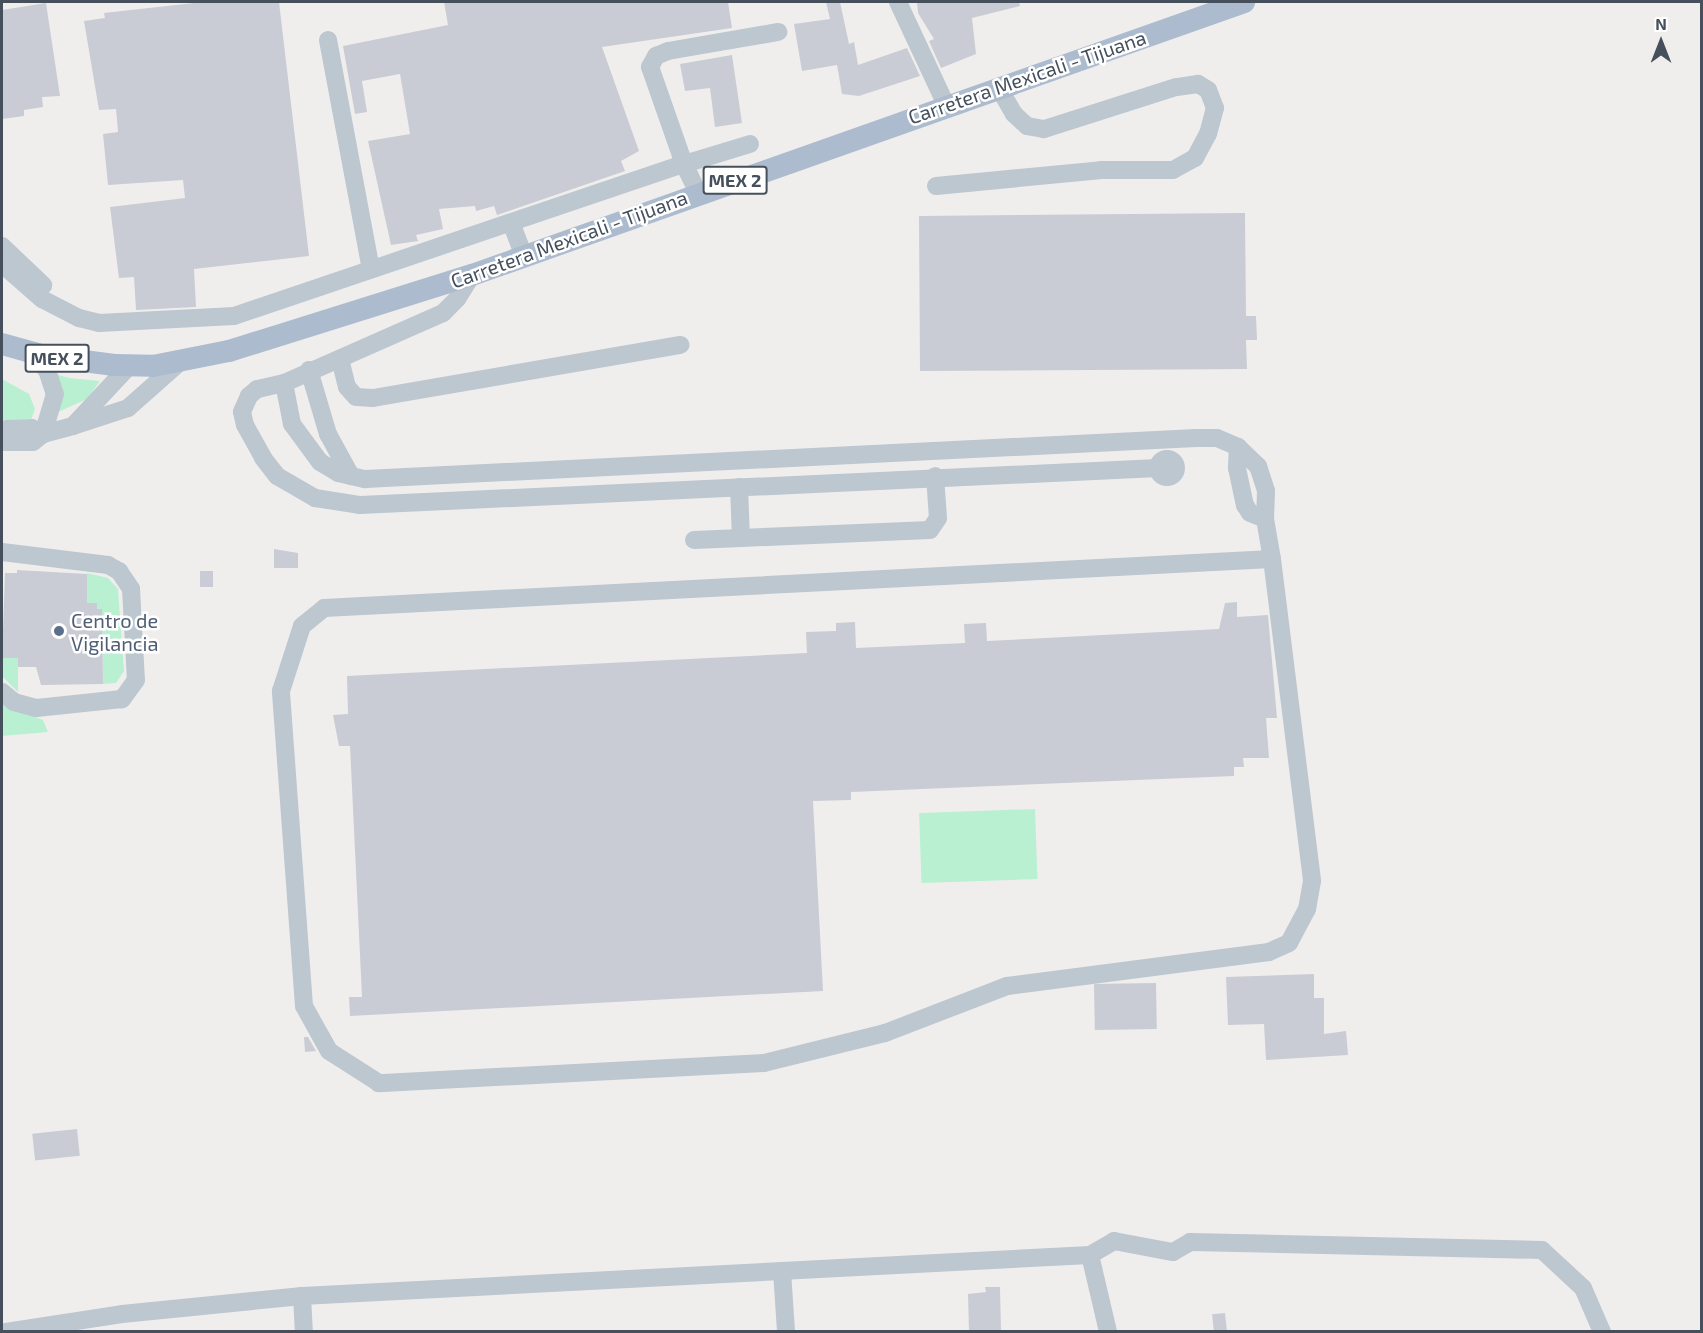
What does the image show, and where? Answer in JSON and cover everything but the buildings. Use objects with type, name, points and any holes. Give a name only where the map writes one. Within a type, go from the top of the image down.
[{"type":"main road","name":"Carretera Mexicali - Tijuana","points":[[1159,31],[1195,2]]},
{"type":"main road","name":"Carretera Mexicali - Tijuana","points":[[2,344],[82,362],[130,365],[180,362],[286,334],[472,275],[946,105],[1244,2]]},
{"type":"lane","points":[[898,2],[946,105]]},
{"type":"lane","points":[[698,193],[684,164],[650,67],[656,56],[777,32]]},
{"type":"lane","points":[[328,39],[371,269]]},
{"type":"lane","points":[[936,186],[1101,170],[1173,170],[1195,158],[1208,134],[1215,108],[1208,90],[1198,84],[1176,87],[1044,129],[1027,126],[1014,114],[999,88]]},
{"type":"lane","points":[[2,264],[42,299],[79,318],[108,323],[234,316],[371,269],[512,225],[684,164],[750,144]]},
{"type":"lane","points":[[512,225],[524,256]]},
{"type":"lane","points":[[2,246],[64,309]]},
{"type":"lane","points":[[472,275],[457,299],[443,313],[340,359],[309,370],[284,383],[257,389],[249,396],[242,412],[245,425],[263,458],[278,476],[296,490],[335,503],[398,505],[936,476],[1158,468]]},
{"type":"lane","points":[[340,359],[347,387],[356,397],[373,398],[680,345]]},
{"type":"lane","points":[[30,352],[47,370],[55,394],[42,434]]},
{"type":"lane","points":[[2,442],[33,442],[42,434],[128,408],[180,362]]},
{"type":"lane","points":[[73,426],[130,365]]},
{"type":"lane","points":[[309,370],[328,434],[351,476]]},
{"type":"lane","points":[[284,383],[292,424],[307,446],[320,462],[351,476],[386,479],[1157,438],[1217,438],[1238,447],[1258,466],[1264,480],[1265,519],[1272,559],[1312,881],[1307,909],[1289,943],[1269,952],[1007,986],[885,1033],[764,1063],[379,1083],[329,1051],[304,1006],[281,691],[302,626],[324,608],[1272,559]]},
{"type":"lane","points":[[2,434],[8,429],[32,428],[42,434]]},
{"type":"lane","points":[[1238,447],[1237,468],[1245,505],[1250,513],[1265,519]]},
{"type":"lane","points":[[694,540],[930,530],[938,518],[936,476]]},
{"type":"lane","points":[[740,487],[741,538]]},
{"type":"lane","points":[[2,552],[108,565],[119,571],[131,589],[136,680],[122,699],[36,708],[14,702],[2,692]]},
{"type":"lane","points":[[6,1332],[122,1314],[302,1296],[1090,1255],[1114,1241],[1173,1252],[1190,1242],[1542,1250],[1583,1288],[1602,1332]]},
{"type":"lane","points":[[1090,1255],[1108,1332]]},
{"type":"lane","points":[[782,1271],[786,1332]]},
{"type":"lane","points":[[302,1296],[304,1332]]},
{"type":"green space","points":[[58,375],[100,381],[87,399],[56,413]]},
{"type":"green space","points":[[2,379],[29,394],[35,409],[31,420],[2,424]]},
{"type":"green space","points":[[87,573],[108,578],[118,589],[124,671],[116,683],[103,684],[102,609],[97,609],[97,603],[87,603]]},
{"type":"green space","points":[[2,658],[18,658],[18,692],[2,676]]},
{"type":"green space","points":[[2,704],[43,720],[48,732],[2,736]]},
{"type":"green space","points":[[1035,809],[1037,879],[922,883],[919,813]]},
{"type":"place","name":"Centro de Vigilancia","points":[[59,631]]}]
